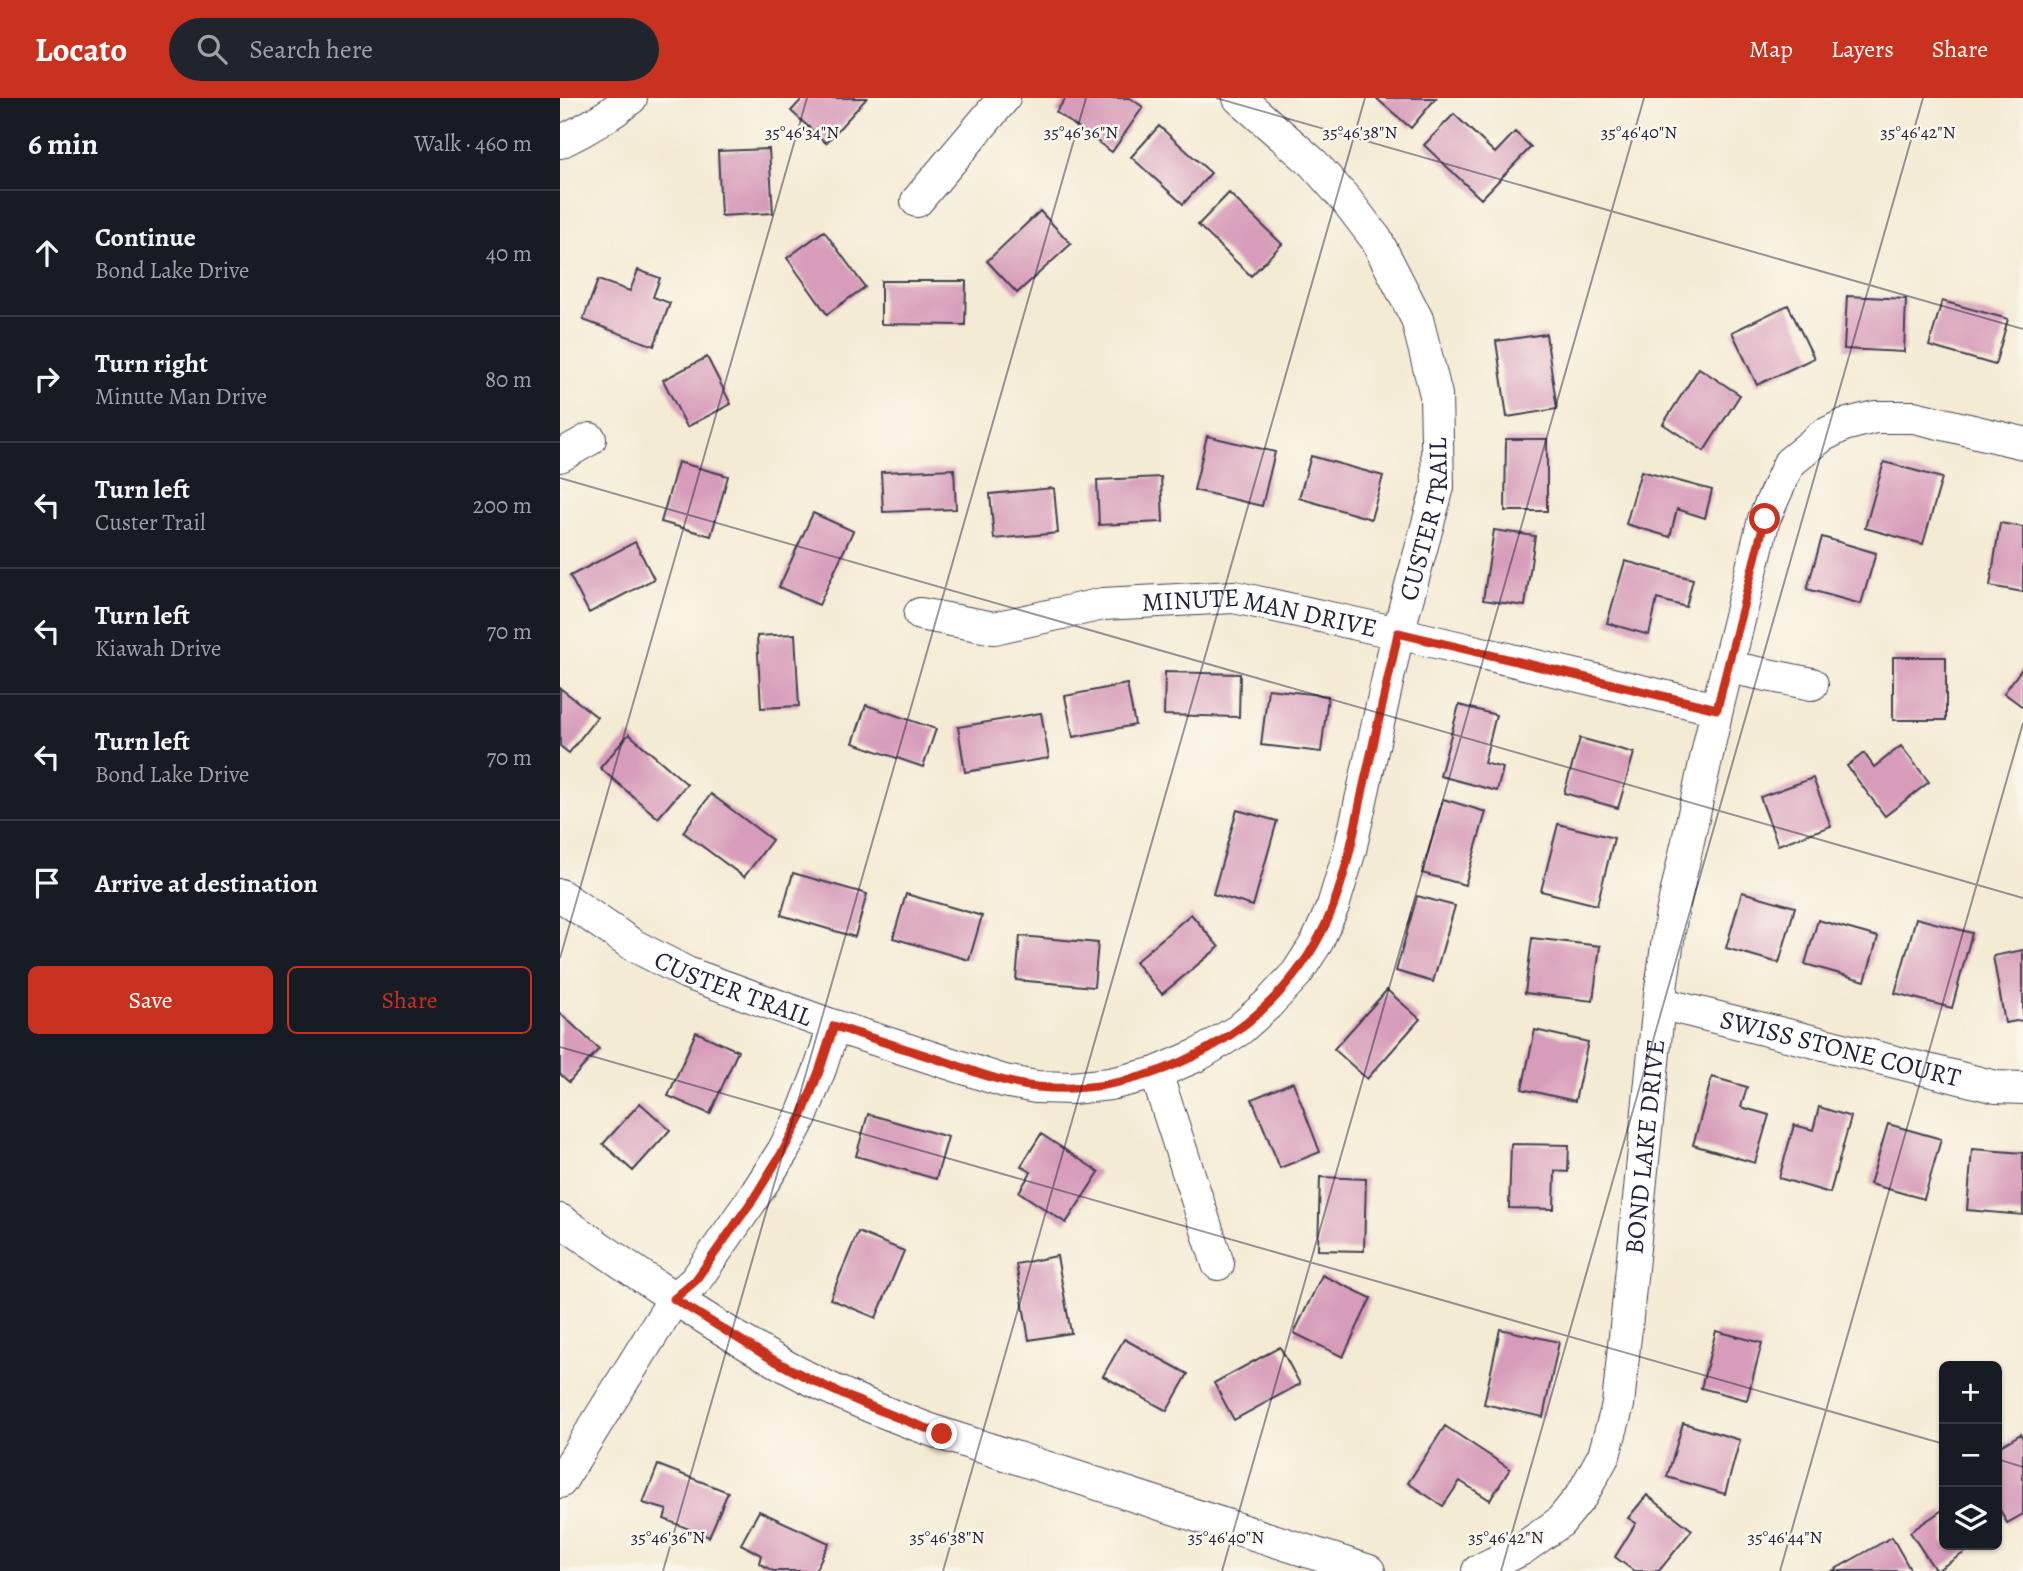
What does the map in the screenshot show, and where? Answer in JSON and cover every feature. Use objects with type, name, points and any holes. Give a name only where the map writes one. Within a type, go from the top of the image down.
[{"type":"street","points":[[560,142],[578,134],[631,98]]},
{"type":"street","points":[[917,201],[1004,98]]},
{"type":"street","name":"CUSTER TRAIL","points":[[560,895],[633,945],[687,973],[834,1026],[1004,1081],[1037,1087],[1072,1088],[1110,1084],[1156,1073],[1198,1055],[1239,1030],[1297,973],[1317,942],[1333,906],[1350,850],[1398,633],[1438,487],[1436,395],[1417,319],[1377,239],[1313,163],[1238,98]]},
{"type":"street","name":"BOND LAKE DRIVE","points":[[1478,1571],[1522,1549],[1560,1522],[1582,1495],[1604,1455],[1618,1405],[1659,1003],[1671,918],[1717,709],[1765,519],[1789,463],[1822,436],[1844,425],[1875,417],[1914,417],[2023,443]]},
{"type":"street","points":[[560,456],[590,439]]},
{"type":"street","name":"MINUTE MAN DRIVE","points":[[920,614],[994,628],[1103,604],[1234,597],[1717,709]]},
{"type":"street","points":[[1728,667],[1812,684]]},
{"type":"street","name":"SWISS STONE COURT","points":[[1659,1003],[1996,1087],[2023,1088]]},
{"type":"street","points":[[560,1482],[674,1299],[695,1281],[754,1198],[783,1151],[802,1115],[834,1026]]},
{"type":"street","points":[[1156,1073],[1218,1264]]},
{"type":"street","points":[[560,1220],[674,1299],[772,1358],[885,1413],[942,1434],[1369,1571]]},
{"type":"building","points":[[803,98],[867,98],[826,143],[791,111]]},
{"type":"building","points":[[1066,98],[1130,98],[1143,107],[1112,152],[1056,112]]},
{"type":"building","points":[[1376,98],[1436,98],[1411,128]]},
{"type":"building","points":[[1454,114],[1495,153],[1515,132],[1531,147],[1481,199],[1424,145]]},
{"type":"building","points":[[1159,126],[1211,173],[1183,204],[1131,157]]},
{"type":"building","points":[[769,149],[773,213],[721,216],[718,151]]},
{"type":"building","points":[[1229,193],[1282,244],[1251,276],[1198,225]]},
{"type":"building","points":[[1040,211],[1071,244],[1017,293],[987,261]]},
{"type":"building","points":[[824,231],[865,287],[827,314],[787,258]]},
{"type":"building","points":[[638,270],[660,278],[653,297],[670,303],[654,346],[583,320],[598,280],[630,291]]},
{"type":"building","points":[[881,281],[966,281],[965,325],[881,324]]},
{"type":"building","points":[[1847,296],[1906,299],[1904,352],[1844,349]]},
{"type":"building","points":[[1942,301],[2008,319],[1995,365],[1929,346]]},
{"type":"building","points":[[1788,305],[1814,358],[1757,385],[1732,332]]},
{"type":"building","points":[[1546,334],[1557,409],[1507,417],[1496,341]]},
{"type":"building","points":[[707,357],[731,404],[687,427],[663,380]]},
{"type":"building","points":[[1699,368],[1740,395],[1704,451],[1663,424]]},
{"type":"building","points":[[1207,436],[1275,452],[1262,506],[1194,490]]},
{"type":"building","points":[[1506,439],[1547,439],[1547,511],[1505,511]]},
{"type":"building","points":[[1311,456],[1383,476],[1371,519],[1299,498]]},
{"type":"building","points":[[678,462],[728,476],[711,536],[661,522]]},
{"type":"building","points":[[1884,462],[1942,478],[1923,544],[1865,528]]},
{"type":"building","points":[[954,469],[956,509],[883,512],[881,472]]},
{"type":"building","points":[[1641,471],[1712,490],[1705,518],[1677,509],[1670,537],[1626,524]]},
{"type":"building","points":[[1161,477],[1163,522],[1099,525],[1097,480]]},
{"type":"building","points":[[1054,488],[1058,533],[994,539],[990,494]]},
{"type":"building","points":[[813,513],[853,531],[819,605],[779,587]]},
{"type":"building","points":[[2000,523],[2023,527],[2023,592],[1990,586]]},
{"type":"building","points":[[1494,530],[1535,536],[1525,606],[1483,600]]},
{"type":"building","points":[[1822,537],[1876,553],[1861,604],[1807,589]]},
{"type":"building","points":[[635,542],[654,579],[589,613],[570,576]]},
{"type":"building","points":[[1625,561],[1693,579],[1686,607],[1657,599],[1649,635],[1607,623]]},
{"type":"building","points":[[795,634],[799,706],[761,708],[757,636]]},
{"type":"building","points":[[1893,657],[1946,657],[1946,720],[1893,720]]},
{"type":"building","points":[[2023,667],[2023,707],[2004,693]]},
{"type":"building","points":[[1165,672],[1240,674],[1239,717],[1164,715]]},
{"type":"building","points":[[1127,684],[1135,725],[1073,737],[1065,696]]},
{"type":"building","points":[[560,688],[597,717],[569,753],[560,746]]},
{"type":"building","points":[[1268,689],[1328,696],[1321,752],[1261,745]]},
{"type":"building","points":[[866,705],[936,729],[923,767],[853,743]]},
{"type":"building","points":[[1459,705],[1496,715],[1484,763],[1503,768],[1497,791],[1440,776]]},
{"type":"building","points":[[1041,713],[1049,758],[965,772],[958,727]]},
{"type":"building","points":[[629,734],[687,784],[658,818],[600,768]]},
{"type":"building","points":[[1580,738],[1634,753],[1618,808],[1564,793]]},
{"type":"building","points":[[1901,746],[1929,782],[1885,816],[1847,766],[1864,753],[1874,767]]},
{"type":"building","points":[[1813,778],[1831,826],[1778,845],[1760,797]]},
{"type":"building","points":[[711,794],[772,840],[744,877],[683,832]]},
{"type":"building","points":[[1443,799],[1486,812],[1465,885],[1422,873]]},
{"type":"building","points":[[1237,810],[1277,821],[1253,906],[1213,894]]},
{"type":"building","points":[[1558,824],[1614,838],[1597,905],[1541,891]]},
{"type":"building","points":[[793,873],[867,894],[855,937],[781,915]]},
{"type":"building","points":[[1742,892],[1795,907],[1779,963],[1726,948]]},
{"type":"building","points":[[906,894],[982,916],[969,960],[893,938]]},
{"type":"building","points":[[1417,896],[1455,906],[1433,982],[1396,971]]},
{"type":"building","points":[[1191,914],[1219,947],[1162,994],[1135,962]]},
{"type":"building","points":[[1916,918],[1972,933],[1952,1008],[1895,993]]},
{"type":"building","points":[[1818,920],[1878,937],[1865,981],[1805,964]]},
{"type":"building","points":[[1020,936],[1098,943],[1094,987],[1016,980]]},
{"type":"building","points":[[1532,938],[1600,946],[1593,1001],[1525,993]]},
{"type":"building","points":[[2023,950],[2023,1020],[2005,1023],[1993,956]]},
{"type":"building","points":[[1387,990],[1420,1019],[1367,1079],[1334,1049]]},
{"type":"building","points":[[560,1013],[599,1049],[569,1082],[560,1074]]},
{"type":"building","points":[[1535,1030],[1588,1042],[1575,1101],[1522,1089]]},
{"type":"building","points":[[696,1032],[738,1051],[710,1114],[668,1096]]},
{"type":"building","points":[[1712,1077],[1747,1087],[1741,1107],[1769,1115],[1755,1163],[1693,1145]]},
{"type":"building","points":[[1293,1082],[1320,1152],[1280,1168],[1252,1099]]},
{"type":"building","points":[[640,1103],[670,1130],[633,1171],[603,1144]]},
{"type":"building","points":[[1819,1107],[1851,1117],[1830,1193],[1779,1178],[1794,1125],[1813,1130]]},
{"type":"building","points":[[868,1114],[948,1137],[936,1179],[856,1156]]},
{"type":"building","points":[[1888,1124],[1941,1139],[1924,1199],[1870,1184]]},
{"type":"building","points":[[1041,1134],[1099,1172],[1066,1223],[1019,1192],[1031,1172],[1021,1166]]},
{"type":"building","points":[[1511,1144],[1569,1145],[1568,1172],[1555,1171],[1554,1209],[1509,1208]]},
{"type":"building","points":[[1972,1149],[2023,1153],[2023,1215],[1967,1210]]},
{"type":"building","points":[[1320,1177],[1366,1179],[1364,1251],[1318,1250]]},
{"type":"building","points":[[858,1232],[904,1251],[876,1318],[830,1299]]},
{"type":"building","points":[[1057,1256],[1071,1333],[1029,1340],[1016,1264]]},
{"type":"building","points":[[1322,1275],[1371,1298],[1343,1357],[1294,1333]]},
{"type":"building","points":[[1500,1329],[1559,1342],[1543,1417],[1484,1404]]},
{"type":"building","points":[[1716,1331],[1762,1343],[1747,1400],[1701,1388]]},
{"type":"building","points":[[1124,1339],[1188,1374],[1167,1411],[1103,1376]]},
{"type":"building","points":[[1280,1347],[1300,1384],[1234,1420],[1214,1383]]},
{"type":"building","points":[[1683,1423],[1740,1440],[1725,1494],[1667,1477]]},
{"type":"building","points":[[1445,1426],[1510,1469],[1490,1500],[1460,1481],[1443,1506],[1408,1483]]},
{"type":"building","points":[[2021,1434],[2023,1514],[2007,1523],[2002,1514],[2002,1445]]},
{"type":"building","points":[[658,1465],[728,1492],[709,1537],[664,1519],[667,1510],[643,1503]]},
{"type":"building","points":[[1647,1495],[1692,1530],[1659,1571],[1634,1571],[1615,1557],[1636,1523],[1628,1518]]},
{"type":"building","points":[[759,1511],[829,1543],[815,1571],[773,1571],[759,1563],[761,1555],[741,1544]]},
{"type":"building","points":[[1939,1512],[1939,1550],[1968,1550],[1936,1571],[1910,1532]]},
{"type":"building","points":[[1892,1537],[1911,1571],[1832,1571]]},
{"type":"route","points":[[942,1434],[885,1413],[827,1387],[772,1358],[674,1299],[695,1281],[754,1198],[783,1151],[802,1115],[834,1026],[1004,1081],[1037,1087],[1072,1088],[1110,1084],[1156,1073],[1198,1055],[1239,1030],[1268,1004],[1297,973],[1317,942],[1333,906],[1350,850],[1398,633],[1717,709],[1765,519]]}]
